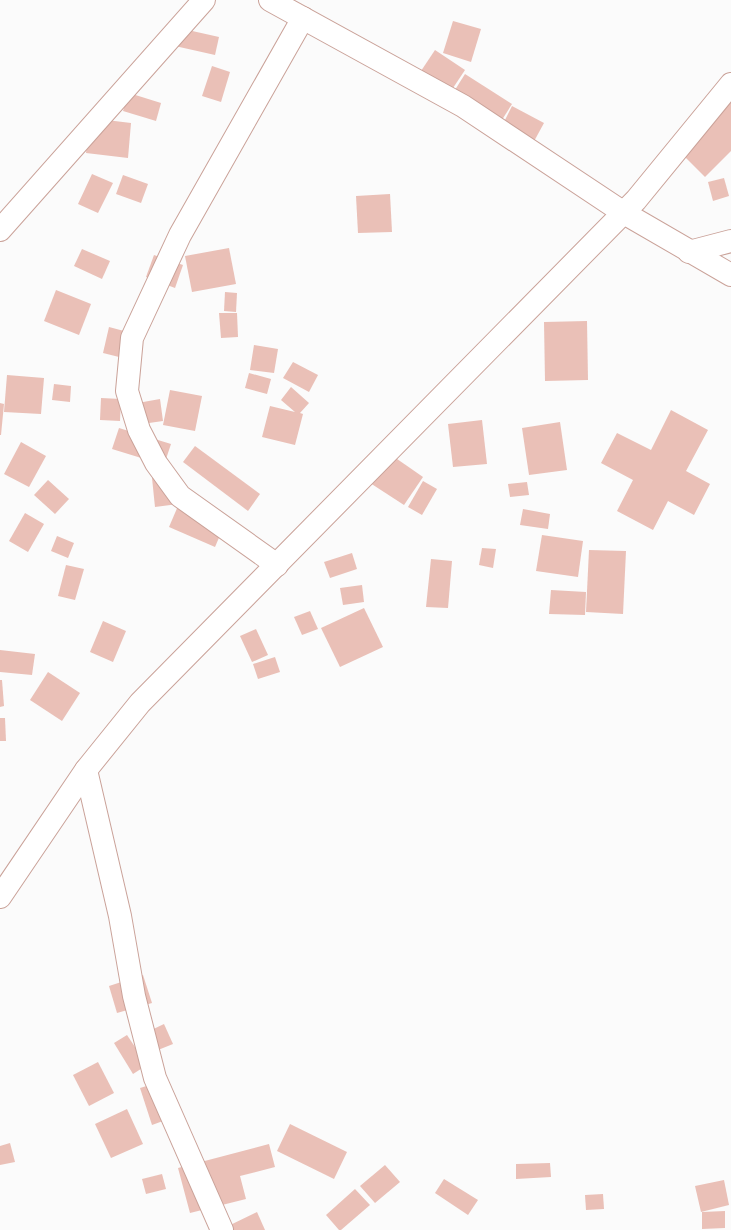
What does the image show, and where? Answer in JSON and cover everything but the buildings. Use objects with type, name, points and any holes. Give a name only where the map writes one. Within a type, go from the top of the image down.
[{"type":"street","points":[[0,230],[204,0]]},
{"type":"street","points":[[270,0],[463,106],[624,213],[731,275]]},
{"type":"street","points":[[277,564],[180,496],[156,463],[139,430],[127,391],[132,338],[180,235],[302,18]]},
{"type":"street","points":[[0,897],[86,770],[140,703],[624,213],[731,84]]},
{"type":"street","points":[[690,252],[731,241]]},
{"type":"street","points":[[86,770],[120,916],[134,996],[155,1078],[222,1230]]}]
